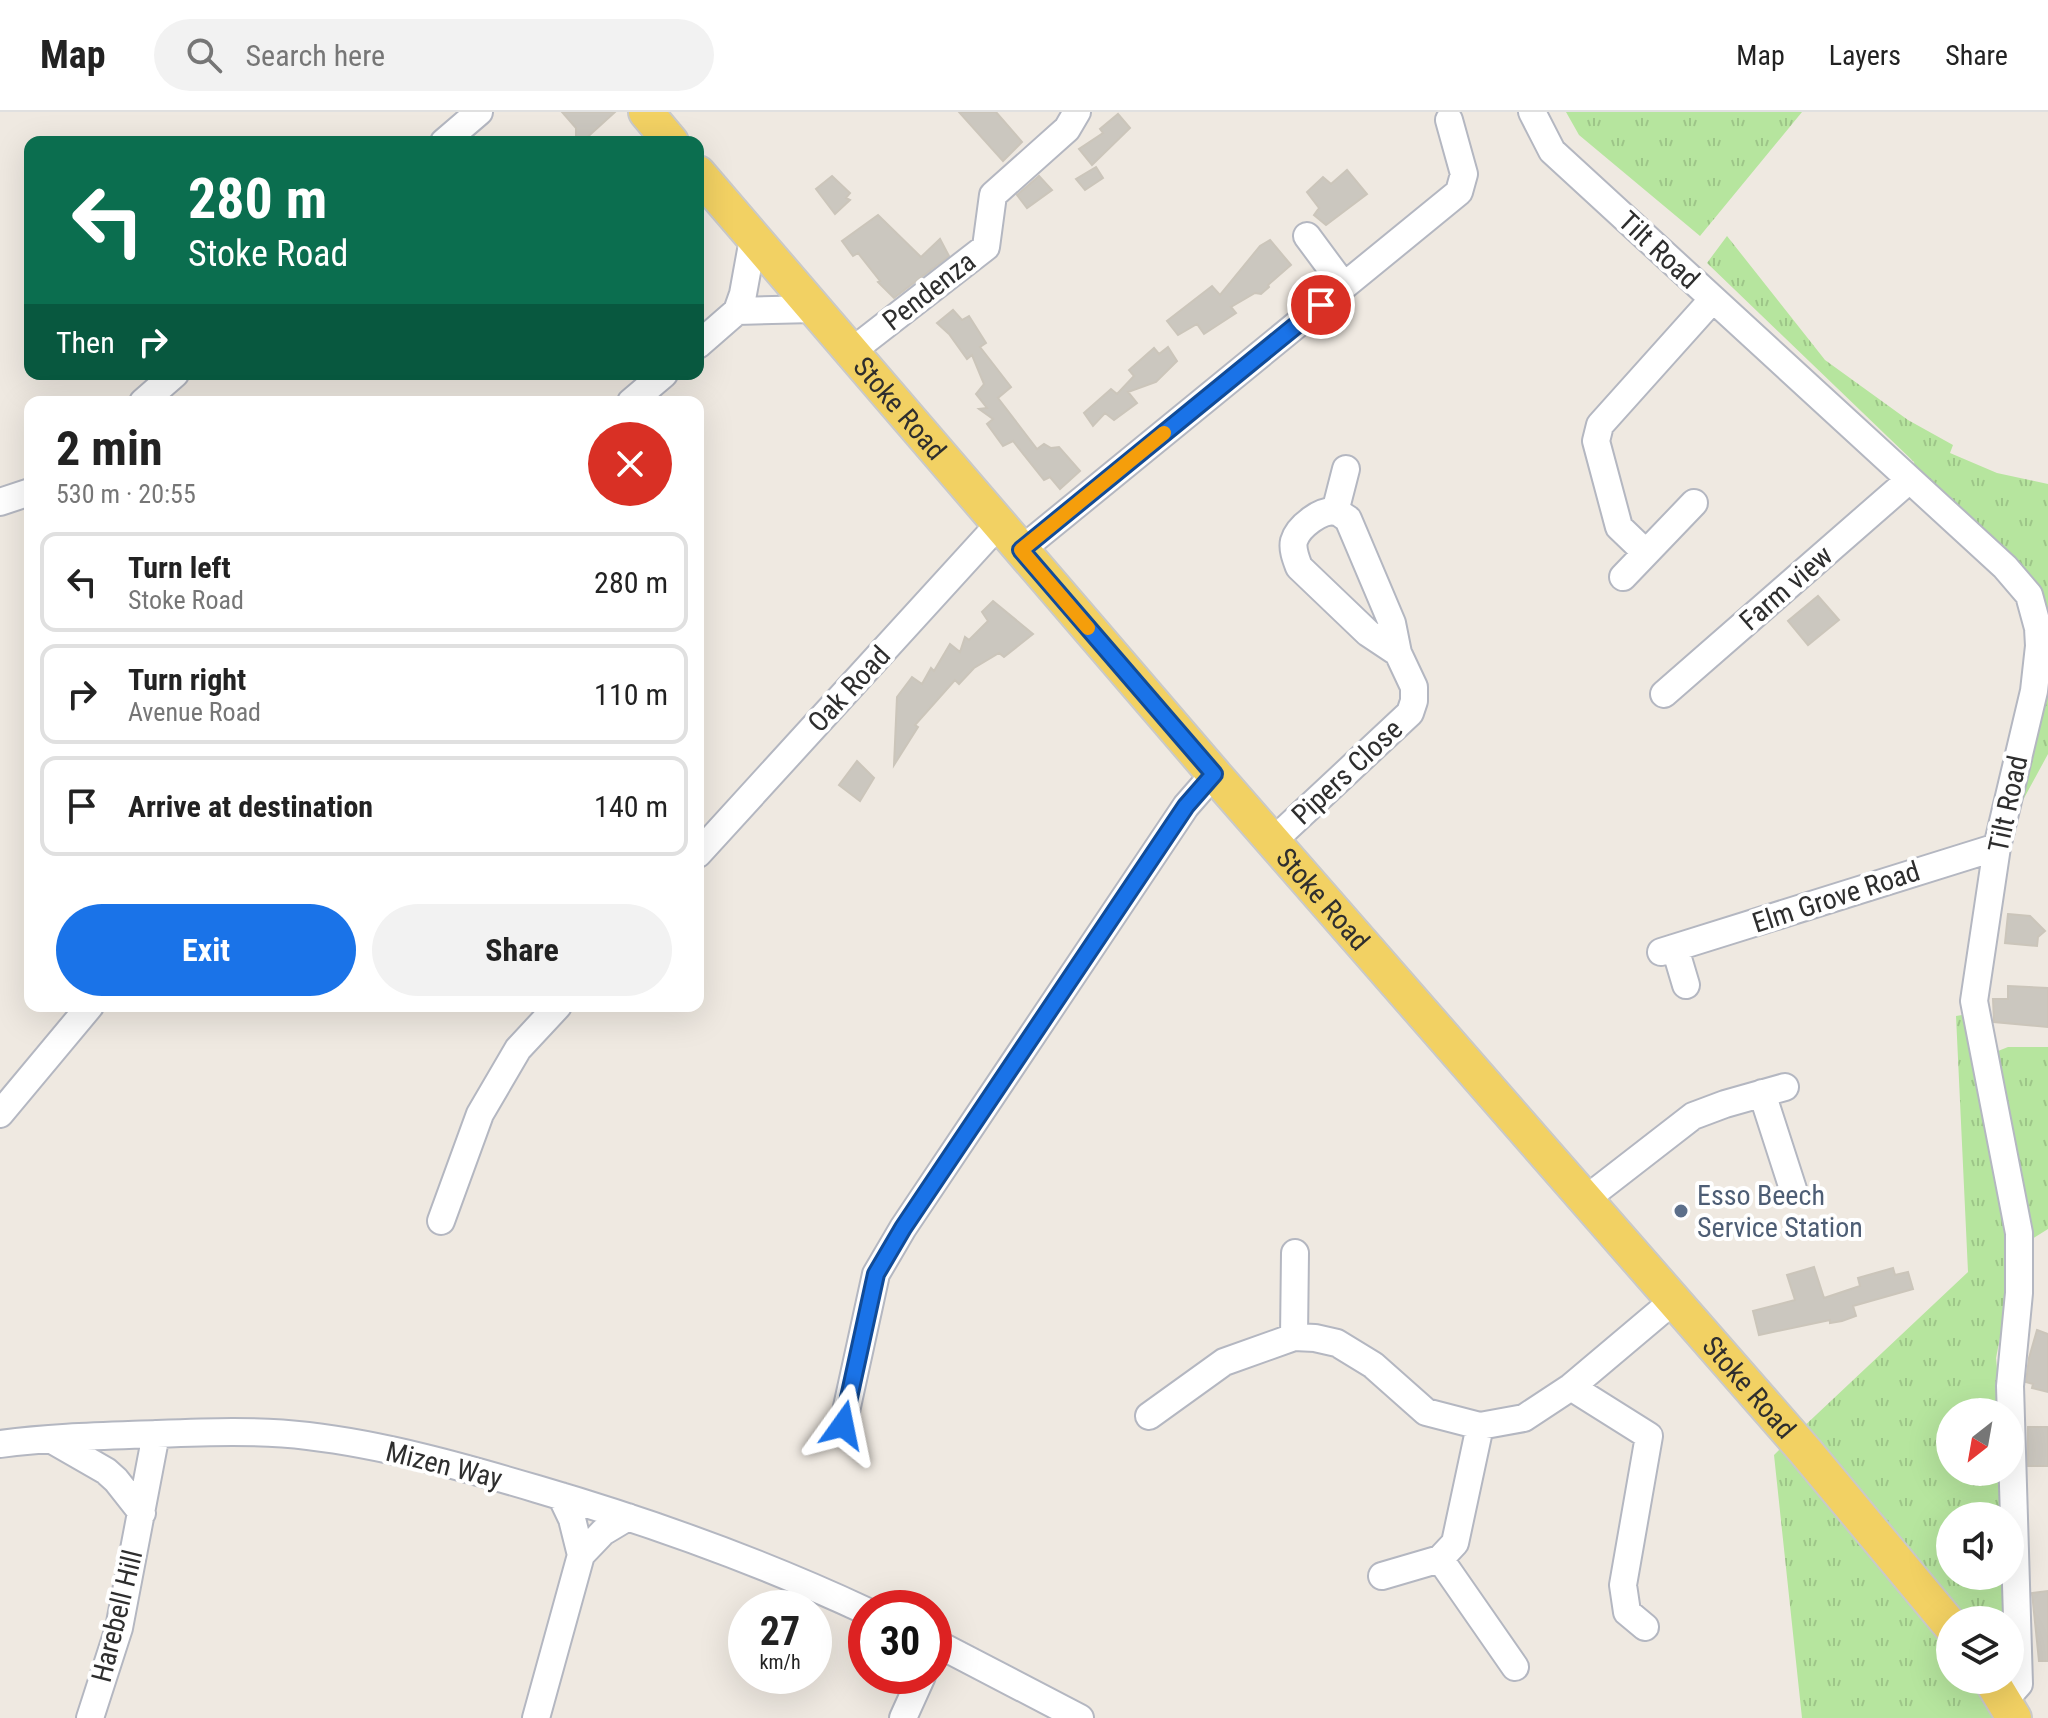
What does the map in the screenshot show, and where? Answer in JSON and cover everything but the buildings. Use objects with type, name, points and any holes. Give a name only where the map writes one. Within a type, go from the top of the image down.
[{"type":"main road","points":[[646,112],[666,136]]},
{"type":"main road","name":"Stoke Road","points":[[704,180],[1214,774],[1806,1452],[1936,1608]]},
{"type":"street","points":[[451,136],[479,112]]},
{"type":"street","name":"Pendenza","points":[[852,351],[986,247],[993,195],[1067,129],[1077,112]]},
{"type":"street","name":"Tilt Road","points":[[1532,112],[1552,151],[2017,579],[2029,595],[2034,609],[2039,646],[2034,691],[1997,847],[1974,1001],[2019,1233],[2019,1293],[2010,1386],[2019,1684],[2003,1700]]},
{"type":"street","name":"Oak Road","points":[[704,848],[1010,537],[1344,286],[1459,192],[1464,174],[1449,120]]},
{"type":"street","points":[[1307,236],[1344,286]]},
{"type":"street","points":[[704,340],[737,311],[753,239]]},
{"type":"street","points":[[1645,552],[1619,527],[1596,441],[1600,425],[1713,299]]},
{"type":"street","points":[[737,311],[814,309]]},
{"type":"street","points":[[150,396],[168,380]]},
{"type":"street","points":[[638,396],[657,380]]},
{"type":"street","points":[[1346,469],[1335,512],[1322,512],[1301,530],[1294,540],[1294,552],[1299,567],[1368,633],[1398,653]]},
{"type":"street","name":"Farm view","points":[[1664,694],[1908,481]]},
{"type":"street","points":[[0,502],[24,494]]},
{"type":"street","points":[[1623,577],[1694,503]]},
{"type":"street","name":"Pipers Close","points":[[1273,841],[1410,713],[1414,701],[1414,687],[1398,653],[1392,623],[1348,519],[1335,512]]},
{"type":"street","points":[[843,1425],[876,1274],[903,1228],[1177,819],[1214,774]]},
{"type":"street","name":"Elm Grove Road","points":[[1686,985],[1668,950],[1997,847]]},
{"type":"street","points":[[0,1114],[85,1012]]},
{"type":"street","points":[[441,1221],[480,1114],[518,1049],[552,1012]]},
{"type":"street","points":[[1586,1199],[1693,1116],[1774,1090],[1793,1189]]},
{"type":"street","points":[[1294,1337],[1295,1253]]},
{"type":"street","points":[[1149,1416],[1224,1362],[1294,1337],[1337,1343],[1373,1365],[1426,1412],[1480,1426],[1524,1418],[1571,1387],[1673,1301]]},
{"type":"street","points":[[1571,1387],[1649,1436],[1623,1585],[1627,1612],[1645,1627]]},
{"type":"street","points":[[1382,1576],[1440,1559],[1455,1543],[1480,1426]]},
{"type":"street","name":"Mizen Way","points":[[0,1444],[227,1431],[343,1441],[479,1472],[628,1517],[742,1557],[848,1603]]},
{"type":"street","name":"Harebell Hill","points":[[90,1718],[119,1628],[156,1434]]},
{"type":"street","name":"Harebell Hill","points":[[52,1440],[106,1471],[142,1513]]},
{"type":"street","points":[[536,1718],[581,1555],[577,1534],[561,1496]]},
{"type":"street","points":[[581,1555],[603,1532],[628,1517]]},
{"type":"street","points":[[1440,1559],[1515,1667]]},
{"type":"street","points":[[952,1654],[1080,1718]]},
{"type":"street","points":[[903,1718],[914,1694]]},
{"type":"green space","points":[[1566,112],[1802,112],[1700,236],[1579,135]]},
{"type":"green space","points":[[1727,236],[1825,360],[1908,420],[1953,445],[1950,453],[1997,473],[2048,484],[2048,613],[2030,574],[1917,478],[1914,462],[1707,263]]},
{"type":"green space","points":[[2048,662],[2048,754],[2017,811]]},
{"type":"green space","points":[[1968,1014],[2005,1211],[2008,1260],[2006,1307],[1996,1358],[2000,1398],[1936,1398],[1936,1486],[2006,1486],[2006,1502],[1936,1502],[1936,1590],[2005,1590],[2006,1606],[1947,1606],[1799,1431],[1968,1272],[1956,1016]]},
{"type":"green space","points":[[2008,1047],[2048,1047],[2048,1229],[2029,1241],[1993,1053]]},
{"type":"green space","points":[[1781,1448],[1936,1631],[1936,1694],[1982,1694],[1995,1718],[1802,1718],[1774,1455]]},
{"type":"slow traffic","points":[[1088,628],[1021,550],[1164,433]]},
{"type":"place","name":"Esso Beech Service Station","points":[[1681,1211]]},
{"type":"route","points":[[843,1425],[876,1274],[903,1228],[1186,806],[1214,774],[1021,550],[1321,305]]}]
